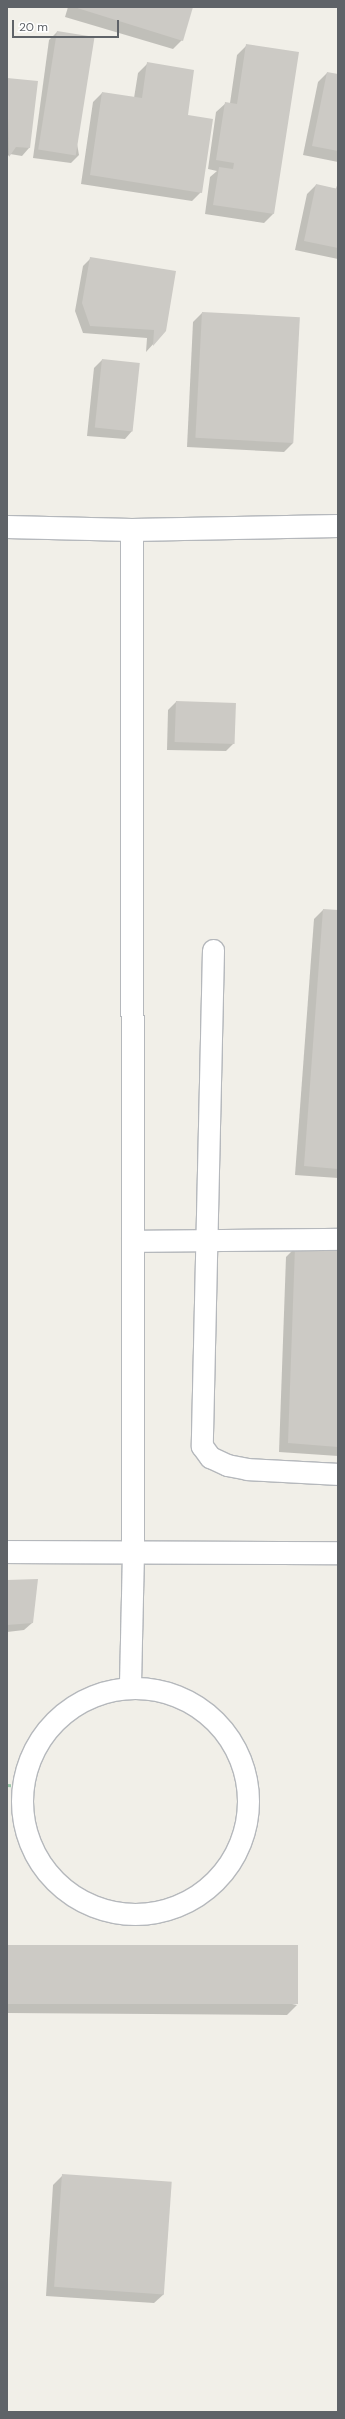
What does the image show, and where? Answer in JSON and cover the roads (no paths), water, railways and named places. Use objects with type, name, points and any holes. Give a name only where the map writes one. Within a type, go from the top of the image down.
[{"type":"street","points":[[7,526],[132,530],[338,526]]},
{"type":"street","points":[[132,530],[133,1552]]},
{"type":"street","points":[[7,1552],[338,1553]]},
{"type":"lane","points":[[213,950],[205,1240],[202,1446],[210,1457],[227,1465],[247,1469],[338,1474]]},
{"type":"lane","points":[[132,1241],[338,1239]]},
{"type":"lane","points":[[130,1684],[133,1552]]},
{"type":"lane","points":[[130,1684],[199,1704],[244,1760],[247,1832],[208,1893],[140,1918],[71,1899],[27,1842],[16,1785],[23,1770],[63,1710],[130,1684]]}]
